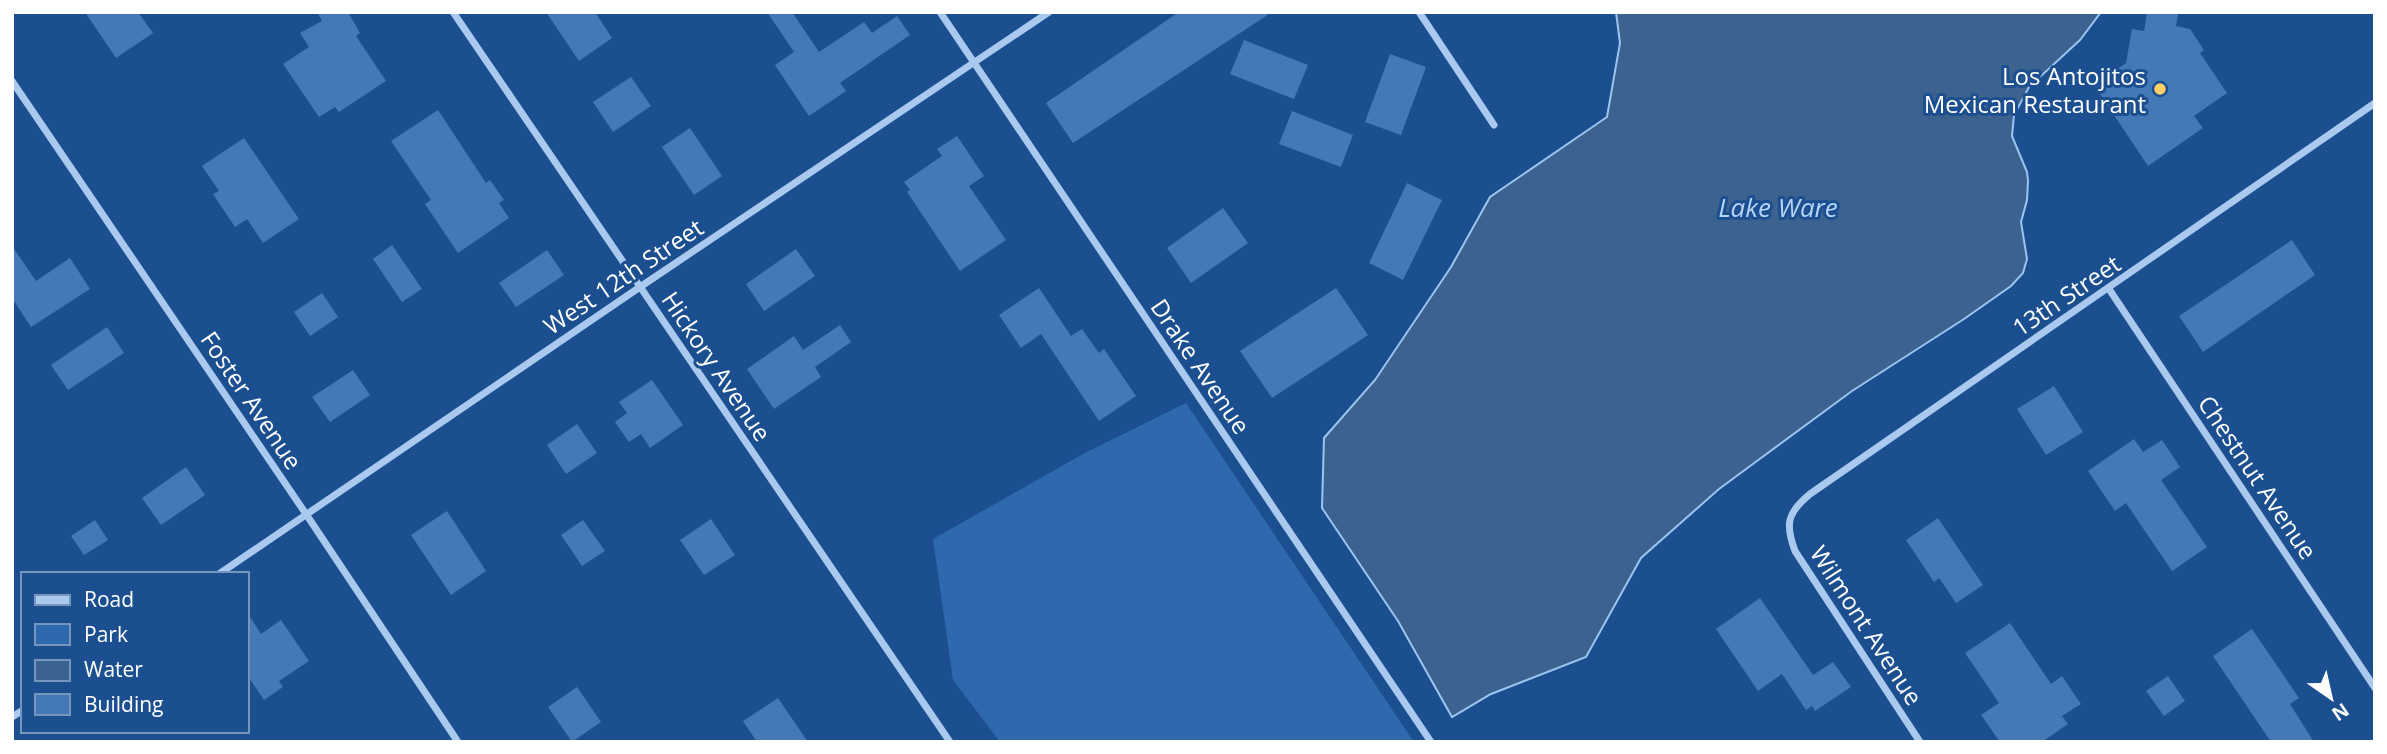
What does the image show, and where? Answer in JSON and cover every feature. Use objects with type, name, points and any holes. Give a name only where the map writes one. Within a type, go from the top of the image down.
[{"type":"street","name":"Hickory Avenue","points":[[453,12],[950,742]]},
{"type":"street","name":"Drake Avenue","points":[[940,12],[1431,742]]},
{"type":"street","name":"West 12th Street","points":[[222,572],[640,286],[1049,12]]},
{"type":"street","points":[[1419,12],[1494,125]]},
{"type":"street","name":"Foster Avenue","points":[[12,81],[458,742]]},
{"type":"street","name":"13th Street","points":[[1788,526],[1793,510],[1810,494],[2375,103]]},
{"type":"street","name":"Chestnut Avenue","points":[[2109,289],[2375,688]]},
{"type":"street","name":"Wilmont Avenue","points":[[1788,526],[1795,551],[1809,575],[1920,742]]},
{"type":"green space","points":[[1186,403],[1414,742],[1000,742],[953,680],[933,539],[1083,454]]},
{"type":"water","name":"Lake Ware","points":[[1616,12],[2101,12],[2080,40],[2029,87],[2014,115],[2012,136],[2028,181],[2027,200],[2021,222],[2027,259],[2023,273],[2011,286],[1852,391],[1719,489],[1641,558],[1586,657],[1491,694],[1452,717],[1398,621],[1322,508],[1324,438],[1375,380],[1451,267],[1490,197],[1607,117],[1620,43]]},
{"type":"building","points":[[85,12],[138,12],[153,33],[116,58]]},
{"type":"building","points":[[317,12],[348,12],[360,33],[356,36],[386,81],[339,112],[335,107],[319,117],[283,64],[309,47],[300,33],[322,21]]},
{"type":"building","points":[[546,12],[595,12],[612,38],[579,61]]},
{"type":"building","points":[[767,12],[792,12],[819,52],[864,22],[872,33],[897,16],[910,35],[840,83],[846,91],[809,116],[775,65],[794,52]]},
{"type":"building","points":[[1179,12],[1272,12],[1073,143],[1046,103]]},
{"type":"building","name":"Los Antojitos Mexican Restaurant","points":[[2147,12],[2178,14],[2176,26],[2190,29],[2204,50],[2200,53],[2227,93],[2194,116],[2203,128],[2148,166],[2094,85],[2126,63],[2132,29],[2144,31]]},
{"type":"building","points":[[1244,40],[1308,65],[1294,99],[1230,74]]},
{"type":"building","points":[[1390,54],[1426,67],[1401,135],[1365,122]]},
{"type":"building","points":[[631,77],[651,106],[613,132],[593,102]]},
{"type":"building","points":[[438,110],[486,183],[490,180],[504,200],[499,203],[509,218],[458,253],[425,204],[431,200],[391,141]]},
{"type":"building","points":[[1292,111],[1353,135],[1341,167],[1279,144]]},
{"type":"building","points":[[690,128],[722,176],[694,195],[662,147]]},
{"type":"building","points":[[957,136],[984,176],[969,186],[1006,240],[960,271],[907,192],[910,190],[904,182],[942,156],[937,149]]},
{"type":"building","points":[[244,138],[299,219],[263,243],[247,219],[235,227],[213,194],[219,191],[202,166]]},
{"type":"building","points":[[1407,183],[1442,200],[1403,280],[1369,263]]},
{"type":"building","points":[[1223,208],[1248,243],[1191,283],[1167,248]]},
{"type":"building","points":[[2292,240],[2315,275],[2203,352],[2179,316]]},
{"type":"building","points":[[392,245],[422,289],[402,302],[373,259]]},
{"type":"building","points":[[12,246],[36,281],[70,258],[90,289],[31,327],[12,298]]},
{"type":"building","points":[[796,249],[815,276],[764,311],[746,284]]},
{"type":"building","points":[[547,250],[564,275],[516,307],[499,283]]},
{"type":"building","points":[[1039,288],[1071,336],[1082,329],[1099,353],[1104,349],[1136,396],[1099,421],[1041,334],[1021,348],[999,315]]},
{"type":"building","points":[[1336,288],[1368,335],[1272,398],[1240,351]]},
{"type":"building","points":[[322,293],[338,317],[310,336],[294,312]]},
{"type":"building","points":[[840,325],[851,342],[815,367],[821,377],[774,409],[747,369],[794,336],[803,350]]},
{"type":"building","points":[[107,327],[124,353],[68,390],[51,365]]},
{"type":"building","points":[[353,370],[370,395],[330,422],[312,397]]},
{"type":"building","points":[[652,380],[683,425],[650,448],[641,434],[629,442],[615,422],[627,413],[619,402]]},
{"type":"building","points":[[2054,386],[2083,432],[2046,455],[2017,409]]},
{"type":"building","points":[[577,424],[597,453],[566,474],[547,445]]},
{"type":"building","points":[[2134,439],[2143,452],[2162,440],[2180,467],[2161,480],[2207,547],[2172,571],[2126,503],[2115,511],[2088,471]]},
{"type":"building","points":[[186,467],[205,495],[161,525],[142,498]]},
{"type":"building","points":[[447,511],[486,571],[451,595],[411,535]]},
{"type":"building","points":[[1938,518],[1983,585],[1956,603],[1939,578],[1934,582],[1906,540]]},
{"type":"building","points":[[711,519],[735,555],[704,575],[680,540]]},
{"type":"building","points":[[95,520],[108,540],[84,555],[71,536]]},
{"type":"building","points":[[583,520],[605,551],[582,566],[561,535]]},
{"type":"building","points":[[1760,598],[1813,675],[1833,662],[1851,687],[1815,711],[1812,706],[1806,710],[1782,674],[1758,691],[1716,629]]},
{"type":"building","points":[[248,614],[261,634],[281,620],[309,661],[279,681],[283,687],[264,700],[248,676]]},
{"type":"building","points":[[2010,623],[2051,684],[2062,676],[2081,704],[2062,716],[2068,724],[2042,742],[2000,742],[1981,715],[1999,703],[1965,653]]},
{"type":"building","points":[[2252,629],[2299,698],[2290,704],[2314,742],[2271,742],[2213,656]]},
{"type":"building","points":[[2168,676],[2185,701],[2164,716],[2146,691]]},
{"type":"building","points":[[577,687],[601,722],[572,742],[548,707]]},
{"type":"building","points":[[778,698],[808,742],[757,742],[743,721]]},
{"type":"place","name":"Los Antojitos Mexican Restaurant","points":[[2160,89]]}]
